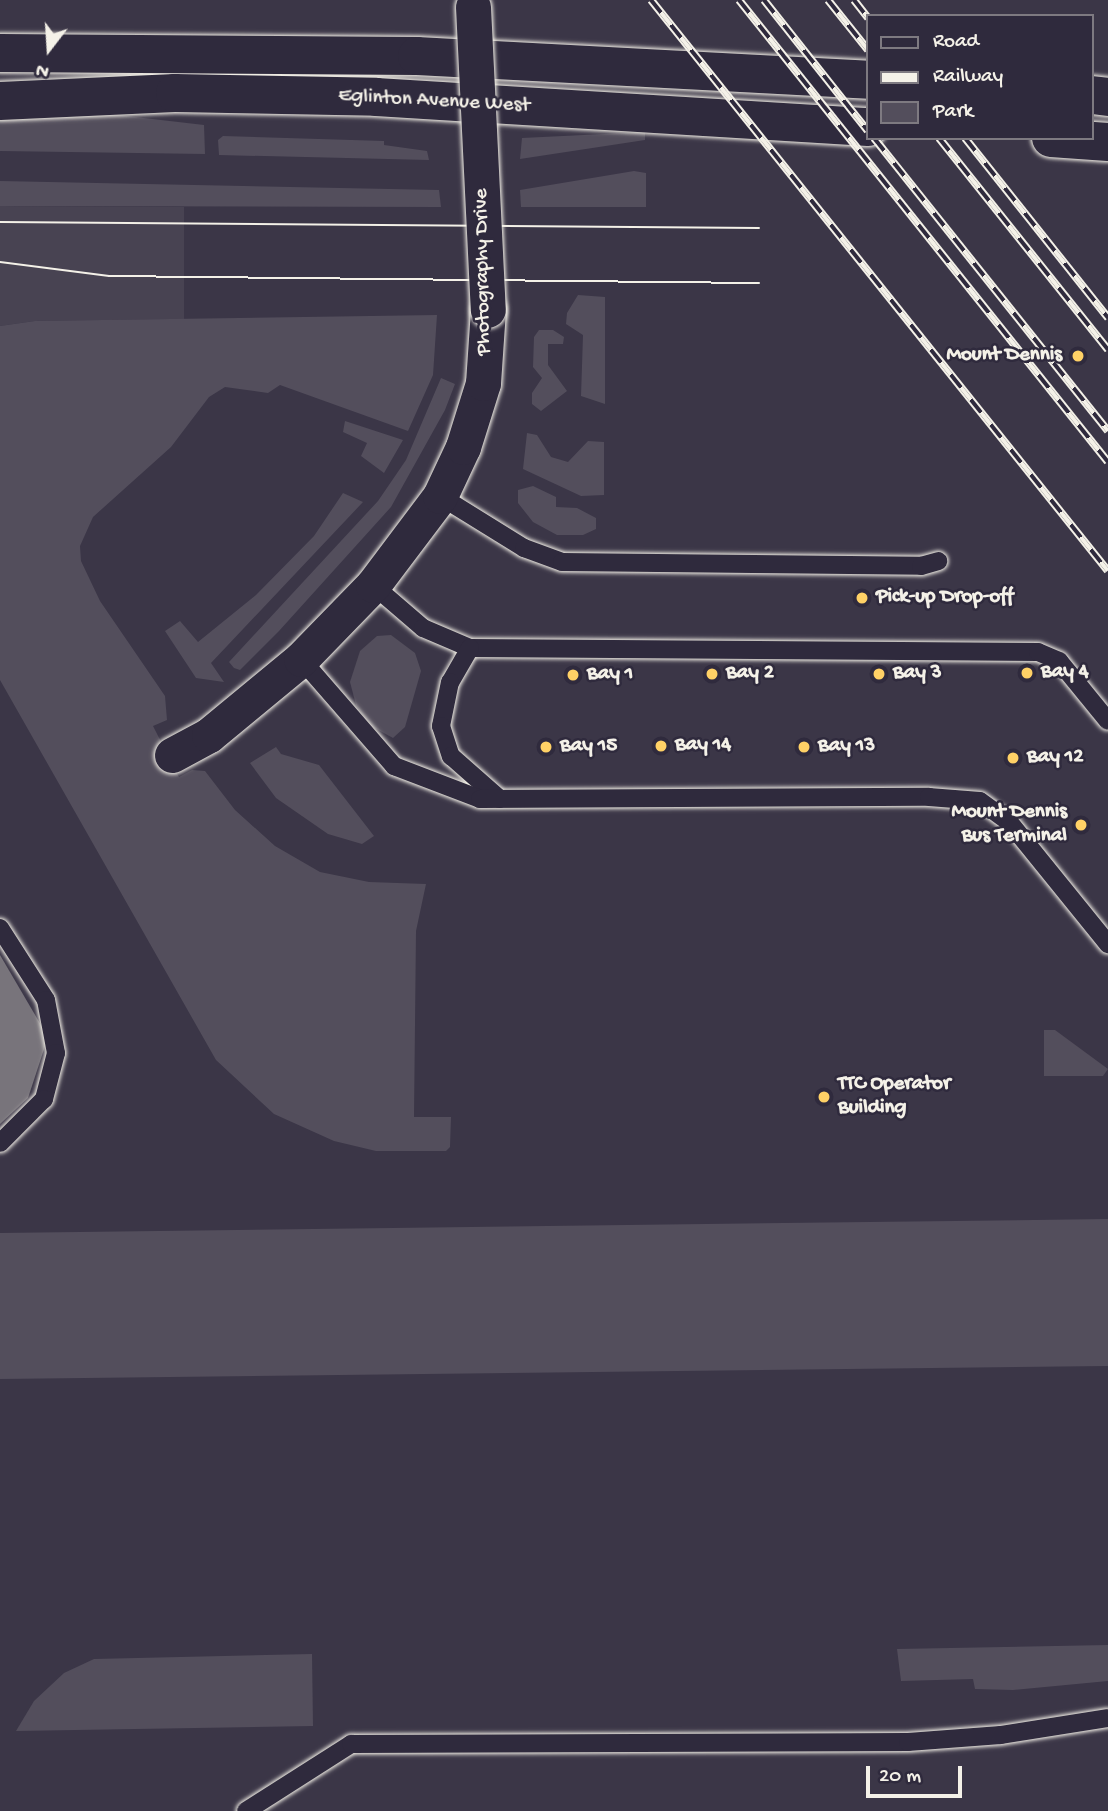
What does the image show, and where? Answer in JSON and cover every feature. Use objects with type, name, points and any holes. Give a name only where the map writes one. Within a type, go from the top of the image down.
[{"type":"main road","name":"Eglinton Avenue West","points":[[0,53],[417,56],[866,80]]},
{"type":"main road","name":"Eglinton Avenue West","points":[[0,101],[175,93],[376,97],[866,127]]},
{"type":"main road","points":[[1080,140],[1108,142]]},
{"type":"street","name":"Photography Drive","points":[[172,755],[209,735],[301,659],[373,585],[440,496],[463,447],[483,383],[488,310],[472,4]]},
{"type":"lane","points":[[440,496],[524,548],[562,562],[921,566],[938,561]]},
{"type":"lane","points":[[373,585],[423,628],[470,648],[1038,652],[1059,661],[1108,721]]},
{"type":"lane","points":[[470,648],[450,682],[441,726],[451,756],[500,799]]},
{"type":"lane","points":[[301,659],[394,766],[480,799],[929,797],[980,802],[1010,823],[1108,944]]},
{"type":"lane","points":[[0,928],[46,1000],[56,1053],[44,1099],[0,1143]]},
{"type":"lane","points":[[246,1811],[351,1744],[908,1742],[1001,1735],[1108,1718]]},
{"type":"shaded area","points":[[0,206],[184,207],[184,319],[35,321],[0,326]]},
{"type":"shaded area","points":[[0,955],[48,1037],[28,1098],[0,1124]]},
{"type":"green space","points":[[101,113],[204,125],[205,154],[0,151],[0,118]]},
{"type":"green space","points":[[645,132],[645,140],[520,159],[522,138]]},
{"type":"green space","points":[[223,136],[384,141],[384,145],[427,151],[429,160],[219,155],[218,140]]},
{"type":"green space","points":[[634,171],[646,173],[646,207],[521,207],[520,190]]},
{"type":"green space","points":[[0,181],[439,190],[441,207],[0,206]]},
{"type":"green space","points":[[578,295],[605,297],[605,404],[581,396],[583,335],[566,324],[567,313]]},
{"type":"green space","points":[[437,315],[433,375],[408,431],[280,385],[268,393],[225,387],[209,397],[171,447],[93,517],[80,546],[81,561],[100,601],[165,696],[167,720],[153,726],[179,777],[192,770],[205,771],[235,810],[275,846],[320,872],[369,882],[426,884],[416,931],[414,1117],[451,1117],[450,1147],[446,1151],[376,1151],[334,1141],[274,1114],[216,1060],[0,680],[0,326],[35,321]]},
{"type":"green space","points":[[539,330],[553,330],[564,337],[563,344],[548,344],[548,365],[567,391],[541,411],[532,404],[532,393],[542,378],[533,367],[534,337]]},
{"type":"green space","points":[[441,378],[455,384],[445,410],[391,507],[279,631],[240,670],[234,668],[229,662],[378,501],[406,460]]},
{"type":"green space","points":[[345,421],[403,440],[384,473],[361,456],[367,443],[343,432]]},
{"type":"green space","points":[[527,433],[537,435],[551,457],[568,462],[588,441],[604,442],[604,495],[581,496],[523,469]]},
{"type":"green space","points":[[533,486],[556,497],[556,507],[577,508],[596,518],[596,529],[583,535],[557,535],[533,522],[518,503],[518,490]]},
{"type":"green space","points":[[343,493],[363,502],[211,663],[224,682],[196,678],[165,631],[180,621],[198,642],[256,595],[314,536]]},
{"type":"green space","points":[[391,635],[415,653],[421,671],[405,727],[393,738],[371,726],[356,705],[350,682],[360,651],[377,636]]},
{"type":"green space","points":[[276,747],[281,754],[319,765],[374,836],[362,844],[328,834],[276,798],[250,763]]},
{"type":"green space","points":[[1044,1030],[1055,1030],[1108,1069],[1103,1076],[1044,1076]]},
{"type":"green space","points":[[1108,1219],[1108,1366],[0,1379],[0,1233]]},
{"type":"green space","points":[[1108,1645],[1108,1681],[1013,1690],[975,1689],[973,1679],[901,1681],[897,1649]]},
{"type":"green space","points":[[312,1654],[313,1726],[16,1731],[34,1701],[64,1673],[94,1659]]},
{"type":"tram line","points":[[0,222],[759,228]]},
{"type":"tram line","points":[[0,262],[109,276],[759,283]]},
{"type":"railway","points":[[651,0],[1108,571]]},
{"type":"railway","points":[[739,0],[1108,462]]},
{"type":"railway","points":[[764,0],[866,128]]},
{"type":"railway","points":[[828,0],[866,48]]},
{"type":"railway","points":[[854,0],[866,15]]},
{"type":"railway","points":[[876,140],[1108,431]]},
{"type":"railway","points":[[941,140],[1108,350]]},
{"type":"railway","points":[[967,140],[1108,318]]},
{"type":"place","name":"Mount Dennis","points":[[1078,356]]},
{"type":"place","name":"Pick-up Drop-off","points":[[862,598]]},
{"type":"place","name":"Bay 4","points":[[1027,673]]},
{"type":"place","name":"Bay 2","points":[[712,674]]},
{"type":"place","name":"Bay 3","points":[[879,674]]},
{"type":"place","name":"Bay 1","points":[[573,675]]},
{"type":"place","name":"Bay 14","points":[[661,746]]},
{"type":"place","name":"Bay 15","points":[[546,747]]},
{"type":"place","name":"Bay 13","points":[[804,747]]},
{"type":"place","name":"Bay 12","points":[[1013,758]]},
{"type":"place","name":"Mount Dennis Bus Terminal","points":[[1081,825]]},
{"type":"place","name":"TTC Operator Building","points":[[824,1097]]}]
